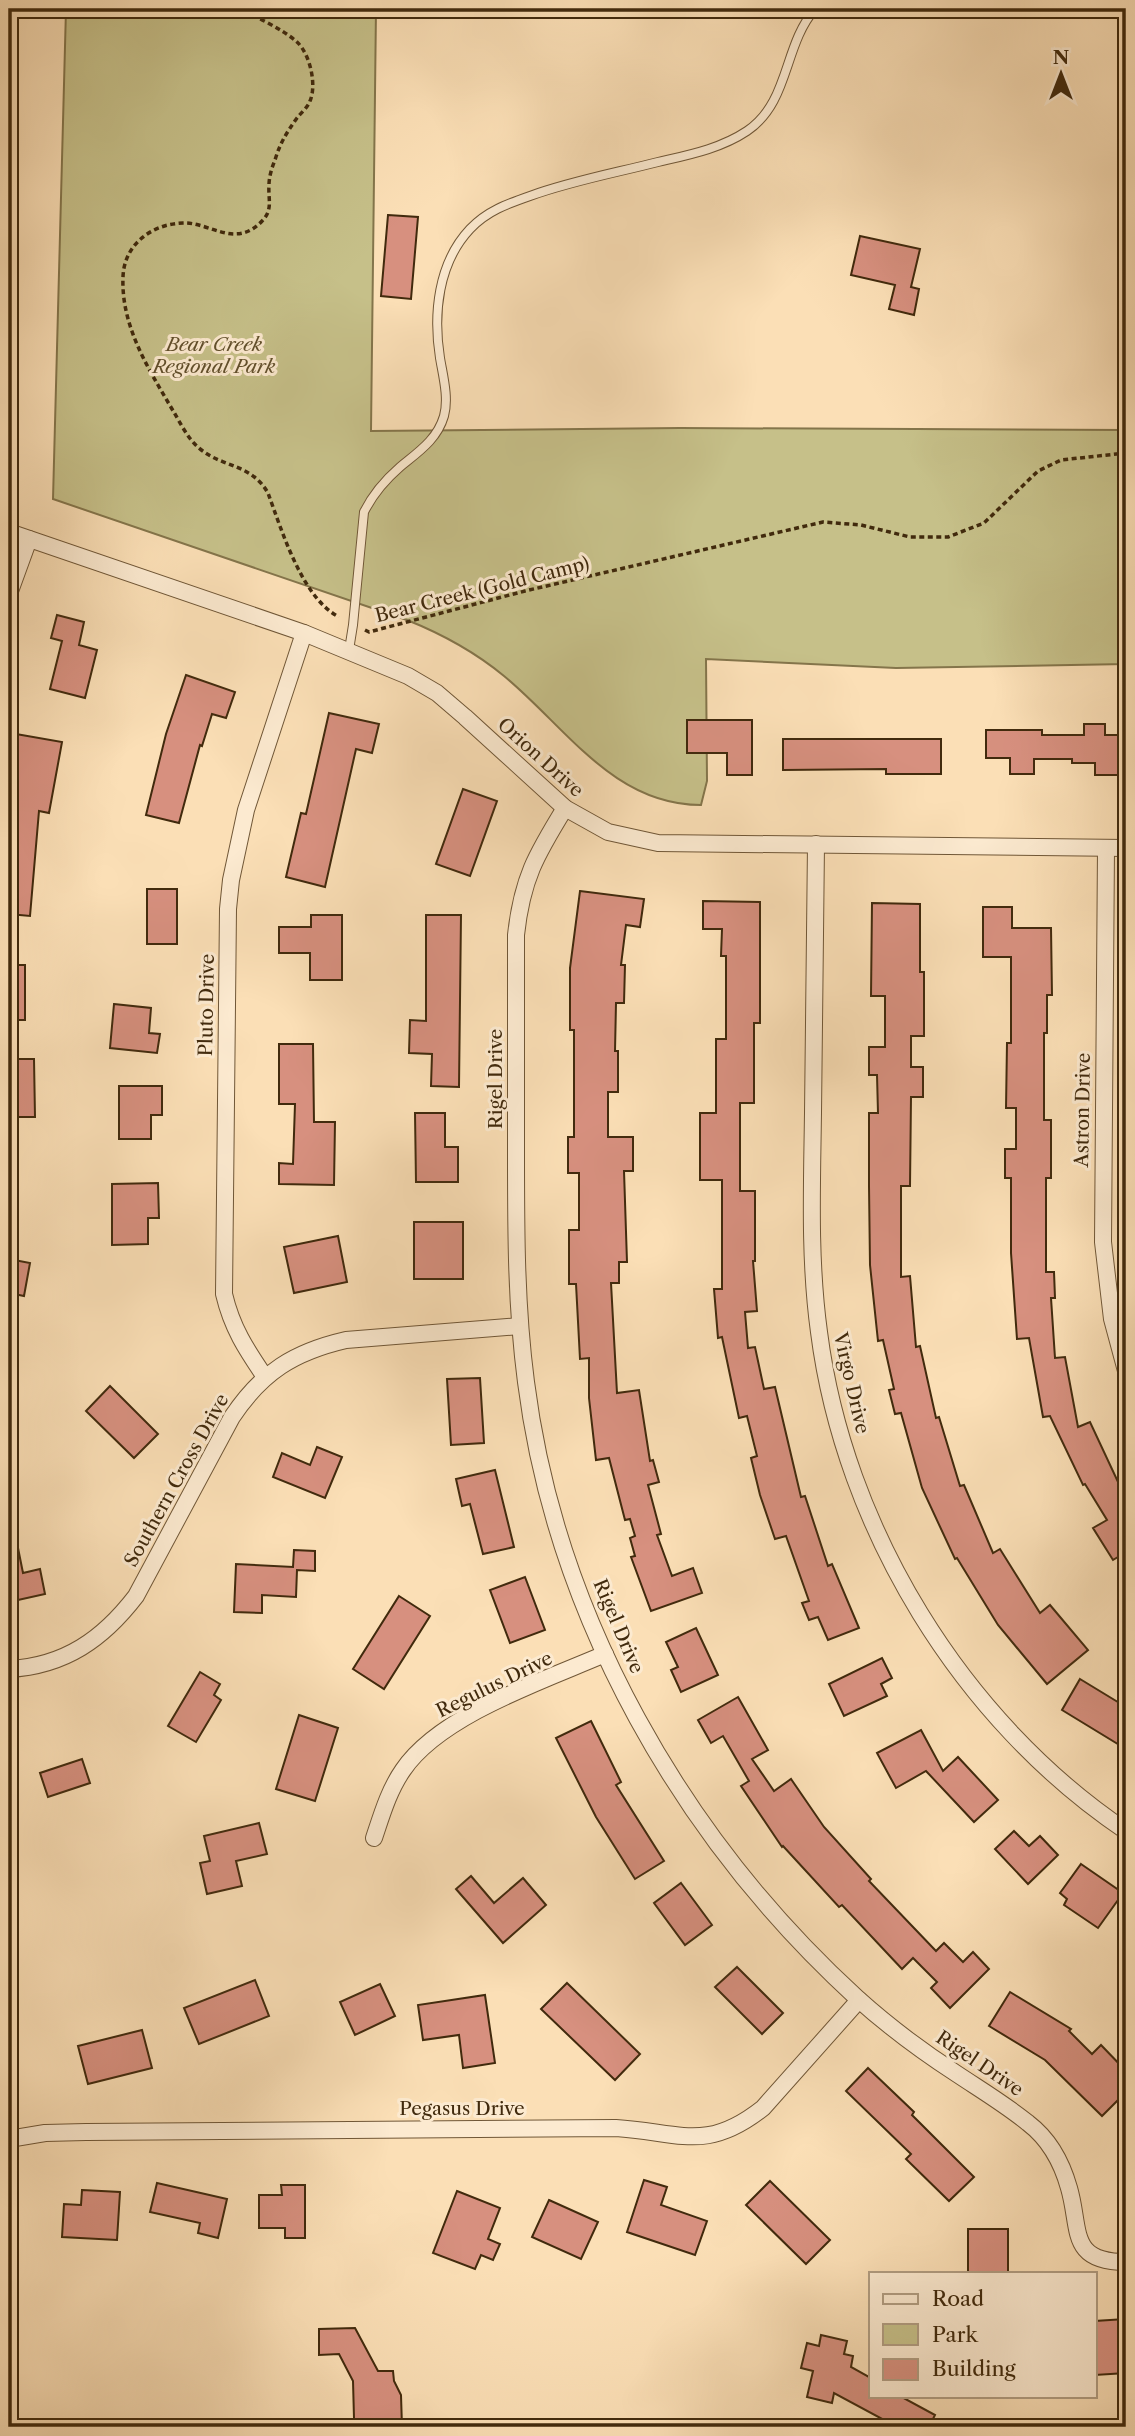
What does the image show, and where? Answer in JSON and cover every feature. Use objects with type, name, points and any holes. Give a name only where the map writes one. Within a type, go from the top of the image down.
[{"type":"street","name":"Orion Drive","points":[[9,532],[304,633],[408,676],[437,693],[565,808],[608,832],[658,843],[1126,848]]},
{"type":"street","points":[[9,594],[29,539]]},
{"type":"street","name":"Pluto Drive","points":[[265,1377],[237,1336],[224,1294],[228,909],[246,810],[304,633]]},
{"type":"street","name":"Rigel Drive","points":[[565,808],[535,856],[519,905],[516,935],[516,1249],[526,1384],[548,1491],[574,1574],[605,1654],[653,1745],[690,1805],[729,1860],[768,1906],[859,2000],[953,2072],[1033,2126],[1050,2146],[1062,2167],[1070,2191],[1077,2239],[1086,2251],[1098,2259],[1126,2262]]},
{"type":"street","name":"Virgo Drive","points":[[816,844],[811,1237],[819,1335],[839,1427],[880,1538],[924,1620],[960,1674],[1026,1749],[1062,1782],[1126,1831]]},
{"type":"street","name":"Astron Drive","points":[[1106,848],[1103,1242],[1112,1319],[1126,1371]]},
{"type":"street","name":"Southern Cross Drive","points":[[9,1669],[72,1654],[95,1640],[118,1620],[136,1596],[232,1417],[246,1395],[265,1377],[299,1355],[346,1340],[520,1326]]},
{"type":"street","name":"Regulus Drive","points":[[374,1838],[389,1794],[403,1769],[420,1749],[442,1732],[508,1697],[605,1654]]},
{"type":"street","name":"Pegasus Drive","points":[[9,2138],[45,2133],[86,2132],[602,2128],[639,2129],[695,2138],[713,2136],[747,2120],[762,2108],[859,2000]]},
{"type":"lane","points":[[349,650],[364,512],[372,496],[384,482],[424,449],[438,430],[445,414],[446,392],[437,340],[436,310],[447,267],[468,231],[483,217],[508,203],[550,189],[711,150],[748,130],[776,99],[796,39],[806,19],[815,9]]},
{"type":"path","name":"Bear Creek (Gold Camp)","points":[[237,9],[298,42],[307,58],[313,81],[310,102],[282,139],[268,186],[271,205],[263,220],[248,230],[233,233],[222,233],[186,222],[165,225],[149,233],[135,243],[125,259],[125,308],[135,341],[186,431],[199,448],[261,480],[303,579],[331,613],[353,625],[369,632],[525,591],[823,522],[861,525],[910,537],[948,537],[984,523],[1038,471],[1061,460],[1126,453]]},
{"type":"green space","name":"Bear Creek Regional Park","points":[[66,9],[376,9],[371,431],[680,428],[1126,430],[1126,664],[896,668],[706,659],[707,781],[701,805],[670,802],[642,792],[616,777],[592,759],[493,667],[433,631],[53,499]]},
{"type":"building","points":[[388,215],[418,217],[411,299],[381,296]]},
{"type":"building","points":[[860,236],[920,249],[911,287],[919,289],[914,315],[889,309],[895,285],[851,275]]},
{"type":"building","points":[[57,615],[84,622],[79,645],[97,650],[85,698],[50,689],[62,641],[51,638]]},
{"type":"building","points":[[186,675],[235,692],[226,718],[212,714],[202,746],[200,745],[179,823],[146,815],[166,734]]},
{"type":"building","points":[[329,713],[379,724],[372,753],[356,749],[325,887],[286,877],[301,813],[306,814]]},
{"type":"building","points":[[687,720],[752,720],[752,775],[727,775],[727,753],[687,753]]},
{"type":"building","points":[[1084,724],[1105,724],[1105,735],[1123,735],[1123,775],[1095,775],[1095,763],[1072,763],[1072,759],[1034,759],[1034,774],[1010,774],[1010,758],[986,758],[986,730],[1042,730],[1042,735],[1084,735]]},
{"type":"building","points":[[16,734],[62,742],[49,813],[39,811],[30,916],[9,914],[9,773]]},
{"type":"building","points":[[783,739],[941,739],[941,774],[886,774],[886,769],[783,770]]},
{"type":"building","points":[[463,789],[497,801],[470,876],[436,864]]},
{"type":"building","points":[[147,889],[177,889],[177,944],[147,944]]},
{"type":"building","points":[[580,891],[644,899],[640,927],[626,925],[621,965],[625,965],[624,1003],[616,1003],[618,1092],[608,1092],[608,1137],[633,1137],[633,1171],[624,1171],[627,1262],[619,1262],[619,1283],[611,1283],[617,1393],[639,1390],[650,1461],[653,1460],[659,1482],[648,1485],[661,1534],[657,1535],[672,1576],[693,1568],[702,1593],[651,1611],[631,1557],[635,1556],[630,1538],[635,1536],[630,1519],[625,1520],[609,1458],[596,1460],[589,1398],[589,1358],[580,1359],[576,1284],[569,1284],[569,1230],[579,1230],[579,1173],[568,1173],[568,1137],[574,1137],[574,1030],[570,1030],[570,968]]},
{"type":"building","points":[[703,901],[760,902],[760,1023],[754,1023],[754,1103],[740,1103],[740,1191],[755,1191],[753,1261],[757,1311],[745,1312],[748,1348],[755,1347],[764,1389],[775,1387],[801,1497],[805,1496],[828,1566],[832,1564],[859,1628],[828,1640],[818,1617],[809,1620],[802,1603],[809,1601],[786,1536],[775,1539],[751,1458],[757,1456],[747,1416],[739,1418],[722,1337],[718,1338],[714,1289],[722,1289],[722,1180],[700,1180],[700,1113],[716,1113],[716,1039],[726,1039],[726,956],[721,956],[722,929],[703,929]]},
{"type":"building","points":[[872,903],[920,904],[924,1036],[911,1036],[911,1067],[923,1067],[923,1097],[911,1097],[910,1186],[901,1186],[901,1277],[910,1276],[916,1347],[920,1346],[936,1418],[939,1417],[960,1486],[964,1485],[993,1553],[1000,1549],[1040,1613],[1050,1605],[1088,1650],[1047,1684],[998,1625],[957,1558],[955,1559],[922,1488],[901,1413],[895,1414],[889,1390],[894,1389],[883,1340],[878,1341],[870,1265],[869,1186],[869,1113],[878,1113],[877,1075],[869,1075],[869,1047],[885,1047],[885,996],[871,996]]},
{"type":"building","points":[[983,907],[1012,907],[1012,928],[1051,928],[1052,995],[1047,995],[1047,1033],[1044,1033],[1044,1120],[1051,1120],[1051,1178],[1046,1178],[1046,1272],[1054,1272],[1055,1298],[1051,1298],[1055,1358],[1065,1357],[1078,1427],[1090,1422],[1126,1499],[1126,1552],[1113,1560],[1093,1528],[1107,1520],[1085,1484],[1083,1485],[1050,1416],[1043,1417],[1029,1338],[1017,1339],[1011,1253],[1011,1178],[1005,1178],[1005,1149],[1016,1149],[1016,1108],[1006,1108],[1007,1043],[1011,1043],[1011,957],[983,957]]},
{"type":"building","points":[[311,915],[342,915],[342,980],[310,980],[310,953],[279,953],[279,927],[311,927]]},
{"type":"building","points":[[426,915],[461,915],[459,1087],[431,1086],[432,1054],[409,1053],[410,1020],[426,1021]]},
{"type":"building","points":[[9,965],[25,965],[25,1020],[9,1020]]},
{"type":"building","points":[[114,1004],[151,1008],[149,1033],[160,1034],[157,1053],[110,1048]]},
{"type":"building","points":[[279,1044],[313,1044],[314,1122],[335,1122],[334,1185],[279,1184],[279,1163],[293,1164],[295,1104],[279,1104]]},
{"type":"building","points":[[9,1059],[34,1059],[35,1117],[9,1117]]},
{"type":"building","points":[[119,1086],[162,1086],[162,1115],[151,1115],[151,1139],[119,1139]]},
{"type":"building","points":[[415,1113],[445,1113],[445,1147],[458,1147],[458,1182],[416,1182]]},
{"type":"building","points":[[158,1183],[159,1218],[148,1218],[148,1244],[112,1245],[112,1184]]},
{"type":"building","points":[[414,1222],[463,1222],[463,1279],[414,1279]]},
{"type":"building","points":[[338,1236],[347,1282],[294,1293],[284,1247]]},
{"type":"building","points":[[9,1259],[30,1263],[24,1296],[9,1293]]},
{"type":"building","points":[[480,1378],[484,1443],[451,1445],[447,1379]]},
{"type":"building","points":[[110,1386],[158,1434],[134,1458],[86,1411]]},
{"type":"building","points":[[317,1447],[342,1457],[325,1498],[273,1477],[282,1453],[310,1465]]},
{"type":"building","points":[[495,1470],[514,1547],[483,1554],[470,1504],[462,1506],[456,1479]]},
{"type":"building","points":[[16,1538],[23,1573],[40,1569],[45,1594],[9,1602],[9,1539]]},
{"type":"building","points":[[294,1550],[315,1551],[315,1571],[297,1570],[296,1597],[262,1595],[262,1613],[234,1612],[236,1564],[293,1567]]},
{"type":"building","points":[[525,1577],[545,1630],[510,1643],[490,1590]]},
{"type":"building","points":[[399,1596],[430,1616],[384,1689],[353,1669]]},
{"type":"building","points":[[696,1628],[718,1675],[681,1692],[671,1670],[678,1667],[666,1642]]},
{"type":"building","points":[[882,1658],[892,1678],[881,1684],[887,1696],[844,1716],[829,1684]]},
{"type":"building","points":[[200,1672],[220,1684],[214,1695],[221,1700],[196,1742],[168,1726]]},
{"type":"building","points":[[1080,1679],[1126,1707],[1126,1749],[1062,1710]]},
{"type":"building","points":[[738,1697],[768,1750],[752,1759],[774,1791],[791,1779],[824,1827],[871,1879],[869,1881],[936,1951],[944,1943],[963,1962],[973,1952],[989,1969],[950,2008],[931,1988],[937,1982],[913,1958],[902,1969],[842,1905],[839,1907],[782,1847],[741,1786],[749,1781],[723,1736],[711,1743],[698,1720]]},
{"type":"building","points":[[299,1715],[338,1728],[315,1801],[276,1789]]},
{"type":"building","points":[[591,1721],[621,1782],[616,1785],[664,1861],[635,1879],[596,1817],[556,1738]]},
{"type":"building","points":[[921,1730],[943,1771],[958,1757],[998,1800],[974,1822],[926,1771],[896,1788],[877,1753]]},
{"type":"building","points":[[82,1759],[90,1783],[48,1797],[40,1773]]},
{"type":"building","points":[[259,1823],[267,1854],[236,1861],[242,1886],[207,1894],[200,1863],[210,1861],[204,1836]]},
{"type":"building","points":[[1014,1831],[1029,1846],[1040,1836],[1058,1855],[1028,1884],[995,1849]]},
{"type":"building","points":[[1081,1864],[1123,1893],[1098,1928],[1064,1905],[1067,1899],[1060,1893]]},
{"type":"building","points":[[471,1876],[494,1903],[523,1878],[546,1905],[503,1943],[456,1889]]},
{"type":"building","points":[[681,1883],[712,1925],[685,1945],[654,1903]]},
{"type":"building","points":[[737,1967],[783,2013],[762,2034],[715,1987]]},
{"type":"building","points":[[255,1980],[269,2016],[199,2044],[184,2008]]},
{"type":"building","points":[[567,1983],[640,2054],[615,2080],[541,2009]]},
{"type":"building","points":[[380,1984],[395,2016],[355,2035],[340,2002]]},
{"type":"building","points":[[1010,1992],[1071,2029],[1069,2031],[1092,2054],[1101,2045],[1126,2071],[1126,2092],[1102,2116],[1045,2060],[989,2026]]},
{"type":"building","points":[[485,1995],[495,2063],[463,2068],[459,2035],[423,2040],[418,2005]]},
{"type":"building","points":[[142,2030],[152,2068],[88,2084],[78,2046]]},
{"type":"building","points":[[868,2068],[914,2112],[912,2115],[974,2177],[949,2201],[906,2159],[911,2154],[846,2091]]},
{"type":"building","points":[[644,2180],[667,2187],[661,2205],[707,2221],[695,2255],[627,2232]]},
{"type":"building","points":[[770,2181],[830,2240],[806,2264],[746,2205]]},
{"type":"building","points":[[157,2183],[227,2199],[218,2238],[198,2233],[200,2223],[150,2212]]},
{"type":"building","points":[[281,2185],[305,2185],[305,2238],[285,2238],[285,2228],[259,2228],[259,2195],[282,2195]]},
{"type":"building","points":[[82,2190],[120,2192],[117,2240],[62,2237],[64,2204],[81,2205]]},
{"type":"building","points":[[457,2191],[500,2208],[488,2239],[500,2244],[493,2260],[481,2255],[475,2269],[433,2253]]},
{"type":"building","points":[[549,2200],[598,2222],[581,2259],[532,2237]]},
{"type":"building","points":[[968,2229],[1008,2229],[1008,2272],[968,2272]]},
{"type":"building","points":[[1125,2319],[1126,2373],[1096,2375],[1096,2321]]},
{"type":"building","points":[[355,2328],[378,2371],[393,2371],[394,2381],[401,2395],[402,2427],[360,2427],[354,2418],[353,2381],[339,2354],[319,2355],[319,2329]]},
{"type":"building","points":[[821,2335],[847,2341],[844,2354],[853,2356],[851,2367],[869,2377],[869,2398],[904,2398],[935,2415],[929,2427],[897,2427],[834,2393],[832,2403],[807,2397],[813,2371],[801,2368],[807,2343],[819,2346]]}]
